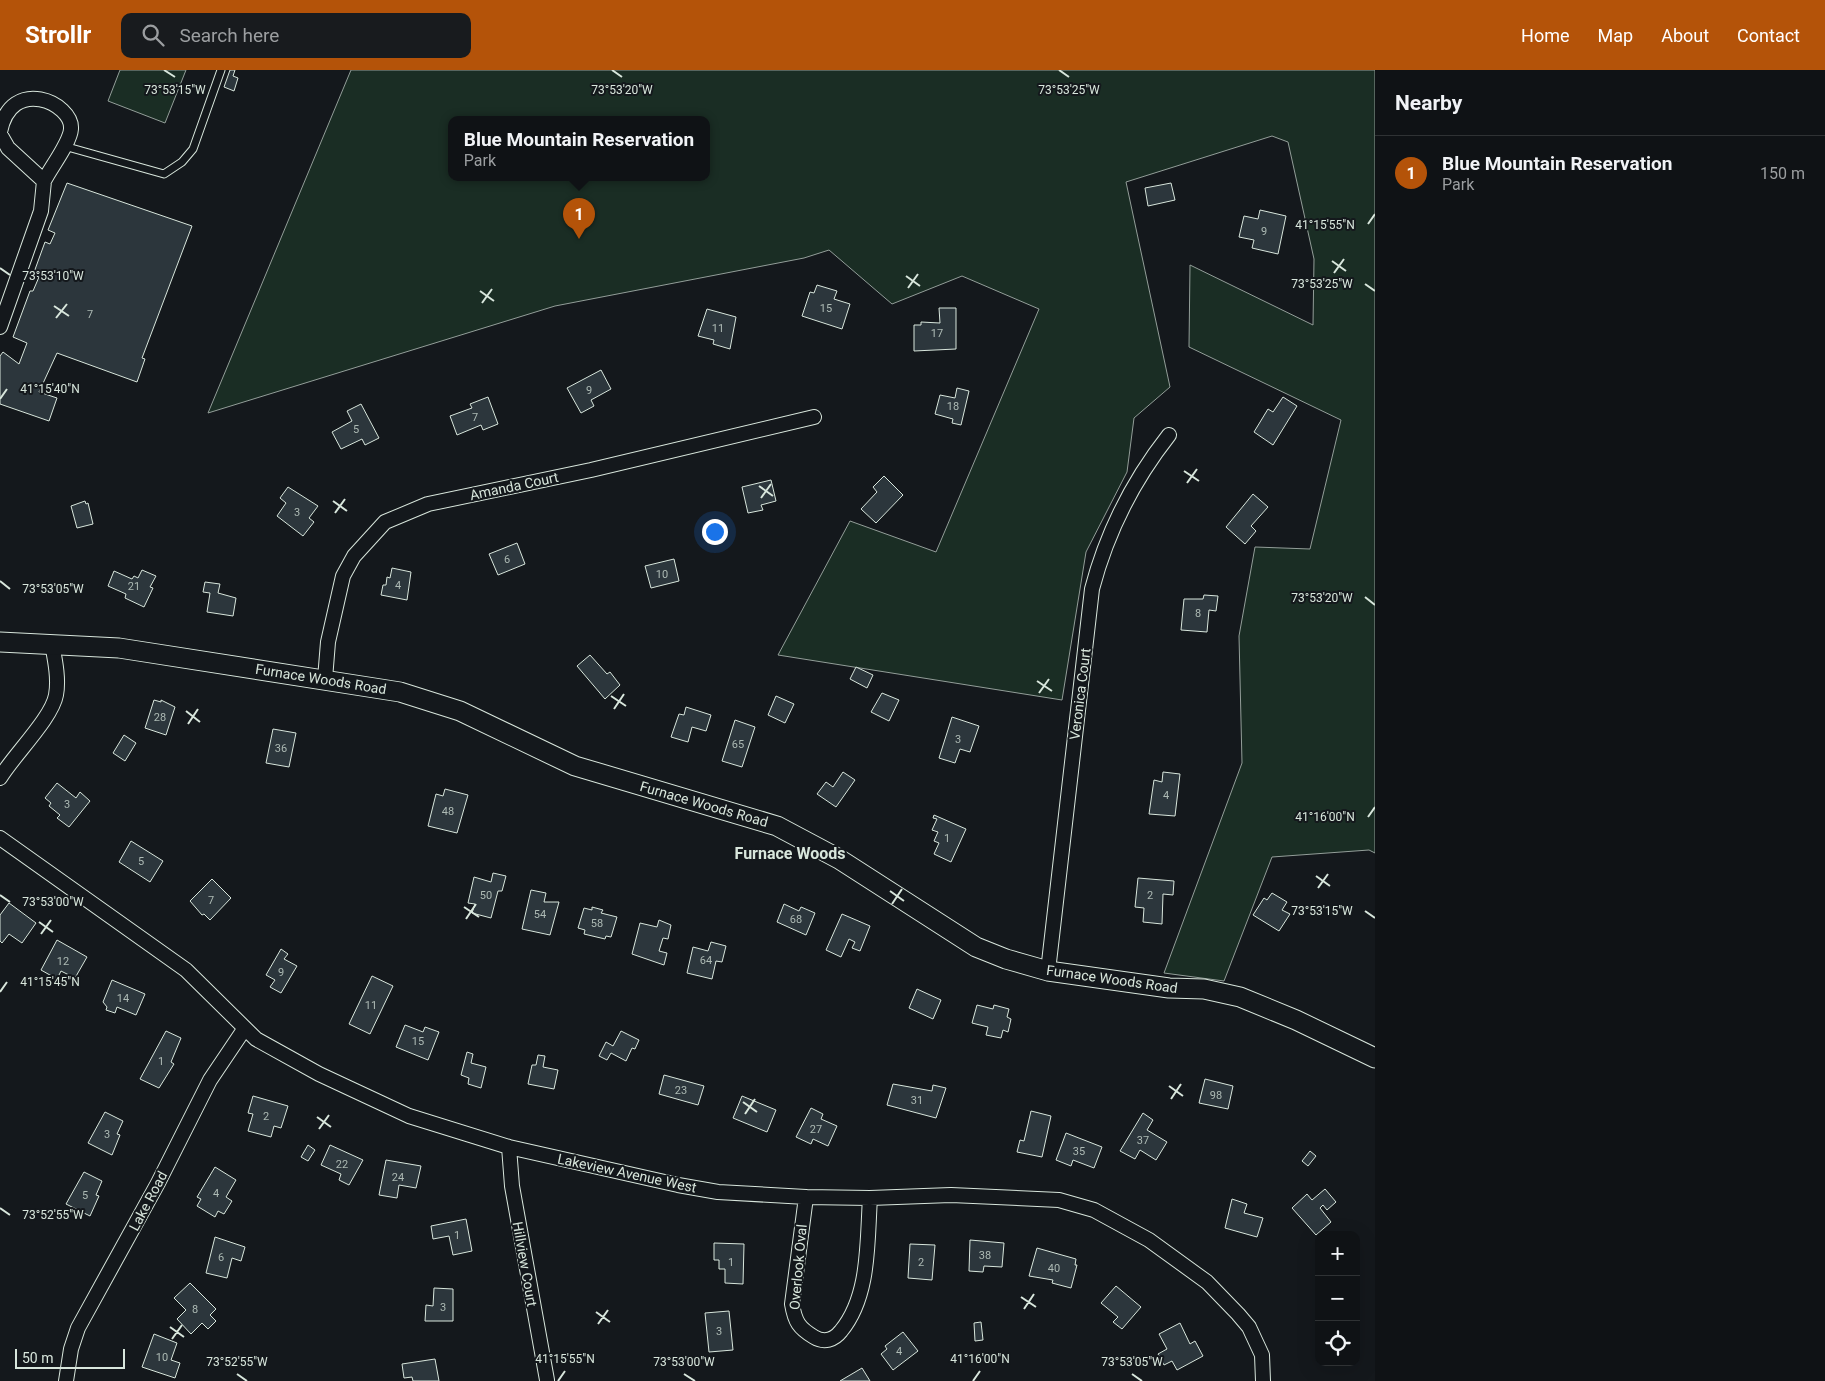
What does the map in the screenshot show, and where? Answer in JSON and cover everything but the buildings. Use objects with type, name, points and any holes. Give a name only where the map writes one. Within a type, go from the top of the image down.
[{"type":"street","points":[[0,327],[41,211],[44,181],[64,146],[71,127],[65,112],[45,100],[32,98],[21,100],[10,107],[3,119],[0,133],[8,148],[44,181]]},
{"type":"street","name":"Amanda Court","points":[[325,679],[328,642],[343,576],[354,556],[385,522],[428,504],[591,470],[814,418]]},
{"type":"street","name":"Veronica Court","points":[[1048,971],[1092,588],[1102,551],[1113,524],[1156,451],[1168,435]]},
{"type":"street","name":"Furnace Woods Road","points":[[0,642],[119,648],[400,692],[460,711],[574,766],[777,826],[839,859],[976,947],[1048,971],[1169,988],[1204,989],[1240,997],[1296,1020],[1375,1058]]},
{"type":"street","points":[[0,778],[38,728],[56,695],[52,644]]},
{"type":"street","name":"Lakeview Avenue West","points":[[0,838],[186,970],[256,1039],[319,1074],[409,1116],[509,1147],[678,1185],[718,1192],[806,1197],[870,1198],[951,1195],[1059,1200],[1094,1210],[1148,1240],[1206,1282],[1238,1314],[1249,1327],[1262,1355],[1263,1381]]},
{"type":"street","name":"Lake Road","points":[[66,1381],[71,1350],[78,1328],[154,1191],[210,1080],[245,1028]]},
{"type":"street","name":"Hillview Court","points":[[509,1147],[516,1215],[547,1380]]},
{"type":"street","name":"Overlook Oval","points":[[806,1197],[792,1304],[794,1320],[800,1328],[820,1340],[832,1340],[840,1334],[857,1307],[865,1265],[870,1198]]},
{"type":"lane","points":[[64,146],[164,174],[182,162],[193,149],[221,70]]},
{"type":"green space","points":[[120,70],[186,70],[165,123],[108,101]]},
{"type":"green space","points":[[351,70],[1375,70],[1375,853],[1369,850],[1272,857],[1224,981],[1164,973],[1242,763],[1239,636],[1255,547],[1310,549],[1341,420],[1189,347],[1190,265],[1313,325],[1314,259],[1288,142],[1272,136],[1126,182],[1170,387],[1134,418],[1127,472],[1086,552],[1062,700],[778,655],[850,521],[936,552],[1039,309],[962,276],[892,304],[829,250],[804,258],[555,306],[208,413]]},
{"type":"place","name":"Blue Mountain Reservation","points":[[579,239]]},
{"type":"district","name":"Furnace Woods","points":[[790,853]]}]
